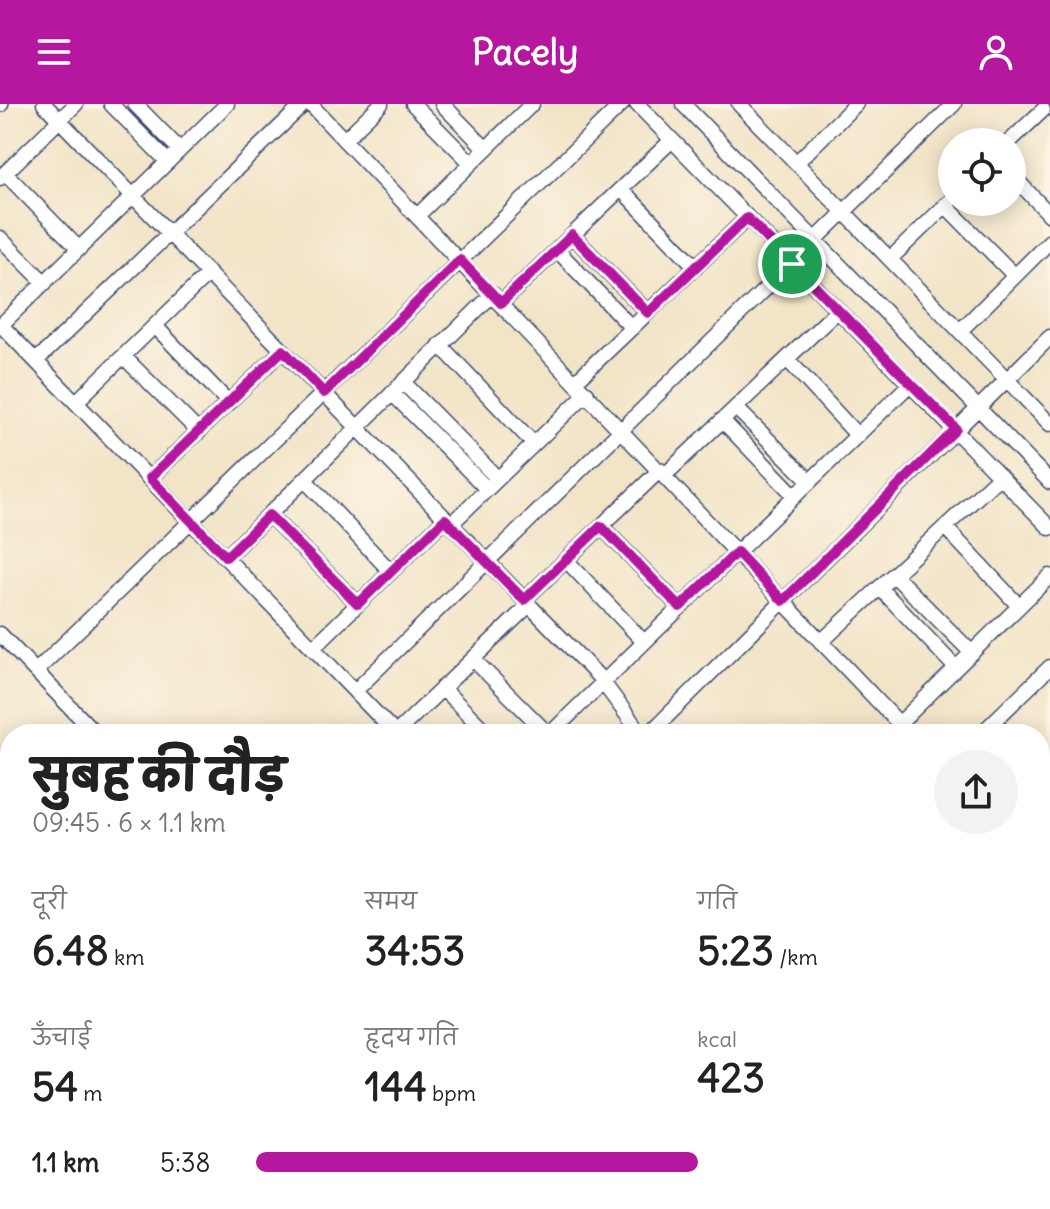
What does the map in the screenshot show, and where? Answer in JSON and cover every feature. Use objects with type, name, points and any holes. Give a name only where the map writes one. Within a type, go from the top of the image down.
[{"type":"street","points":[[44,104],[603,682],[634,724]]},
{"type":"street","points":[[76,104],[2,176],[79,249]]},
{"type":"street","points":[[111,104],[168,162]]},
{"type":"street","points":[[135,104],[180,150]]},
{"type":"street","points":[[36,361],[307,104],[497,298],[899,724]]},
{"type":"street","points":[[344,140],[381,104]]},
{"type":"street","points":[[413,104],[471,163]]},
{"type":"street","points":[[442,104],[486,149]]},
{"type":"street","points":[[417,216],[532,104]]},
{"type":"street","points":[[36,671],[622,104]]},
{"type":"street","points":[[637,104],[1050,528]]},
{"type":"street","points":[[683,104],[1050,482]]},
{"type":"street","points":[[739,104],[1050,424]]},
{"type":"street","points":[[355,691],[954,104]]},
{"type":"street","points":[[796,163],[852,105]]},
{"type":"street","points":[[218,107],[180,150],[1,324],[386,724]]},
{"type":"street","points":[[1024,128],[1043,110]]},
{"type":"street","points":[[226,557],[440,345],[557,250],[672,140]]},
{"type":"street","points":[[621,189],[696,267]]},
{"type":"street","points":[[1026,190],[1050,215]]},
{"type":"street","points":[[890,259],[938,213]]},
{"type":"street","points":[[961,216],[1015,276]]},
{"type":"street","points":[[576,381],[747,218]]},
{"type":"street","points":[[572,235],[648,313]]},
{"type":"street","points":[[0,238],[45,283]]},
{"type":"street","points":[[960,331],[1050,241]]},
{"type":"street","points":[[557,250],[632,328]]},
{"type":"street","points":[[76,402],[209,273]]},
{"type":"street","points":[[406,724],[601,526],[736,408],[837,311]]},
{"type":"street","points":[[155,326],[229,403]]},
{"type":"street","points":[[659,724],[1050,337]]},
{"type":"street","points":[[440,345],[534,444]]},
{"type":"street","points":[[150,478],[283,350]]},
{"type":"street","points":[[123,356],[199,432]]},
{"type":"street","points":[[787,359],[857,435]]},
{"type":"street","points":[[559,724],[909,385]]},
{"type":"street","points":[[398,388],[492,484]]},
{"type":"street","points":[[313,648],[391,572],[492,484],[587,393]]},
{"type":"street","points":[[736,408],[810,481]]},
{"type":"street","points":[[722,420],[795,496]]},
{"type":"street","points":[[821,642],[1000,476]]},
{"type":"street","points":[[305,480],[391,572]]},
{"type":"street","points":[[269,515],[358,604]]},
{"type":"street","points":[[601,526],[680,607]]},
{"type":"street","points":[[945,527],[1019,606]]},
{"type":"street","points":[[566,560],[644,642]]},
{"type":"street","points":[[894,575],[972,653]]},
{"type":"street","points":[[908,724],[956,668],[1050,576]]},
{"type":"street","points":[[880,588],[956,668]]},
{"type":"street","points":[[0,634],[86,724]]},
{"type":"street","points":[[473,659],[539,724]]},
{"type":"street","points":[[991,724],[1050,667]]},
{"type":"street","points":[[442,688],[478,724]]},
{"type":"route","points":[[747,218],[792,264],[956,429],[783,601],[737,552],[680,607],[601,526],[524,600],[445,519],[358,604],[269,515],[226,557],[150,478],[283,350],[324,393],[460,260],[501,303],[572,235],[648,313],[747,218]]}]
